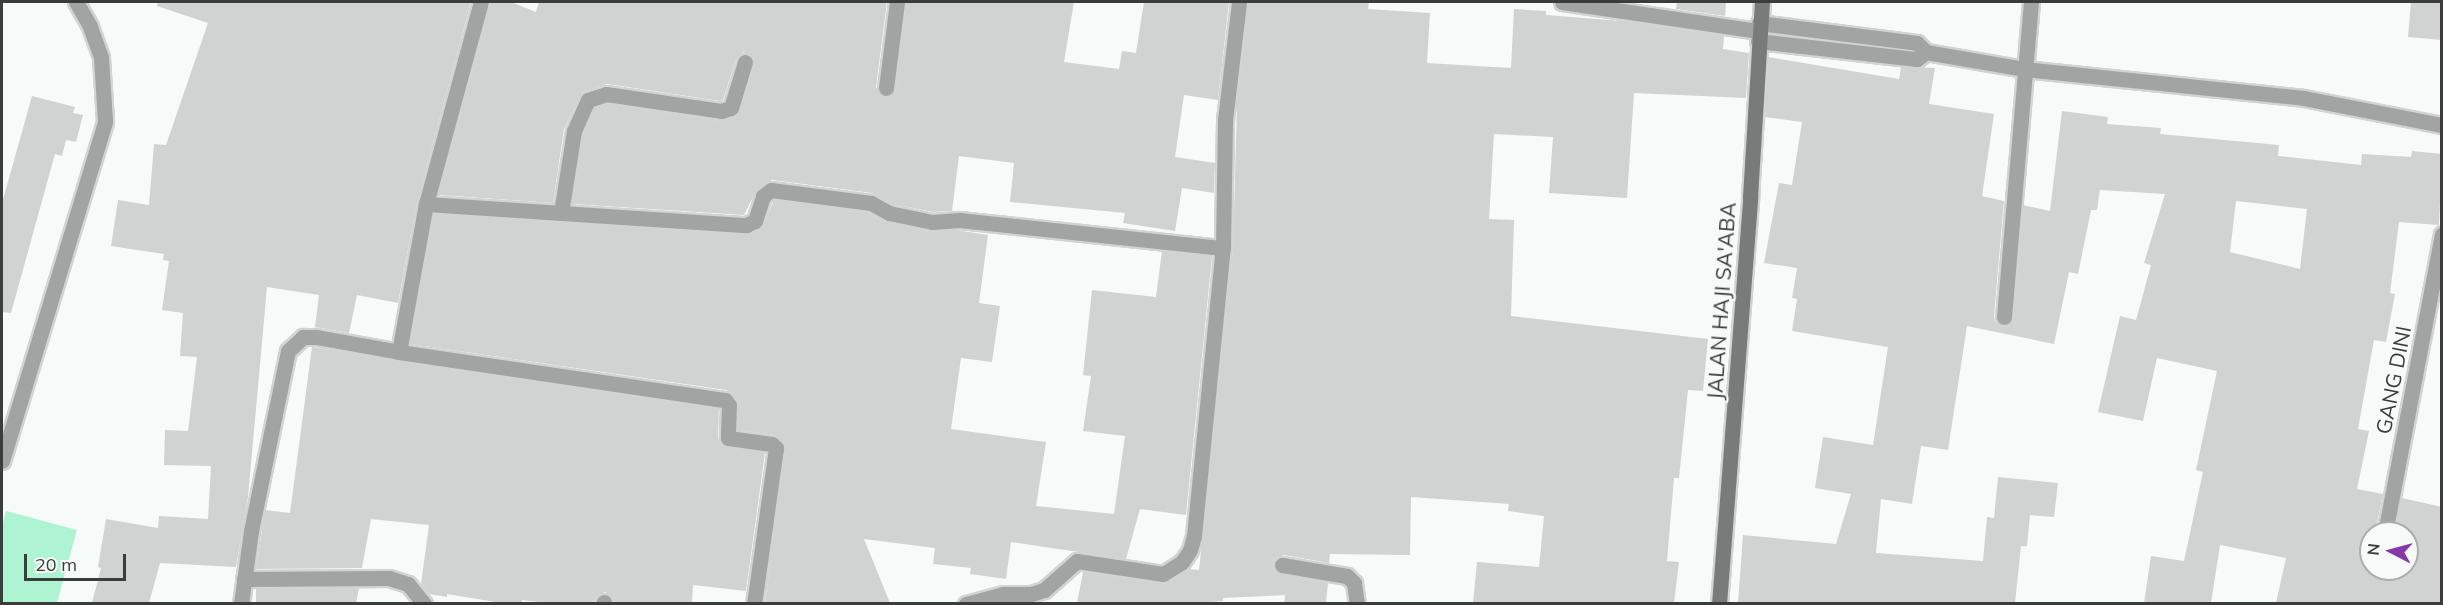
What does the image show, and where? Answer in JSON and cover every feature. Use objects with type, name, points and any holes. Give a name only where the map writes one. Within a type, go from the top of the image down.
[{"type":"street","points":[[2,461],[105,122],[101,57],[90,26],[76,2]]},
{"type":"street","points":[[399,352],[426,204],[481,2]]},
{"type":"street","points":[[886,88],[897,2]]},
{"type":"street","points":[[966,603],[1003,594],[1031,594],[1044,590],[1077,561],[1163,574],[1182,562],[1190,550],[1194,536],[1223,248],[1225,120],[1239,2]]},
{"type":"street","points":[[1562,2],[1759,32],[1917,43],[1926,52],[2024,69],[2304,98],[2442,125]]},
{"type":"street","name":"JALAN HAJI SA'ABA","points":[[1719,603],[1750,197],[1762,2]]},
{"type":"street","points":[[2004,316],[2031,2]]},
{"type":"street","points":[[561,213],[574,131],[588,100],[606,94],[721,111],[731,108],[745,62]]},
{"type":"street","points":[[426,204],[750,225],[757,218],[765,193],[771,190],[871,202],[889,213],[932,222],[960,220],[1223,248]]},
{"type":"street","name":"GANG DINI","points":[[2387,521],[2442,234]]},
{"type":"street","points":[[241,603],[288,351],[303,337],[316,337],[399,352],[725,400],[729,405],[728,438],[772,444],[776,448],[754,603]]},
{"type":"street","points":[[1282,565],[1347,576],[1354,583],[1357,603]]},
{"type":"street","points":[[244,579],[389,578],[408,584],[424,603]]},
{"type":"green space","points":[[6,511],[77,530],[57,603],[2,603],[2,526]]},
{"type":"building","points":[[158,2],[471,2],[417,202],[398,303],[357,295],[349,333],[315,327],[319,295],[267,287],[248,497],[236,567],[160,563],[149,603],[92,603],[101,568],[98,567],[106,519],[158,528],[159,516],[208,519],[211,466],[164,465],[165,430],[188,431],[197,357],[180,356],[183,313],[162,310],[169,261],[163,260],[164,254],[111,246],[118,200],[149,205],[154,144],[166,145],[208,23],[157,6]]},
{"type":"building","points":[[490,2],[511,2],[536,12],[539,2],[887,2],[876,87],[880,95],[885,98],[893,94],[896,89],[907,2],[1074,2],[1064,62],[1119,69],[1122,51],[1136,53],[1144,2],[1229,2],[1218,100],[1184,95],[1175,157],[1215,163],[1214,193],[1182,188],[1175,231],[1123,223],[1125,213],[1010,202],[1014,163],[959,156],[952,211],[933,212],[892,204],[872,193],[772,180],[757,189],[744,215],[572,204],[583,134],[595,108],[607,104],[720,121],[734,117],[740,111],[754,64],[752,56],[743,52],[736,59],[723,100],[720,101],[607,84],[582,92],[564,129],[553,203],[439,195]]},
{"type":"building","points":[[1369,2],[1368,9],[1430,13],[1427,63],[1511,68],[1514,9],[1546,11],[1546,15],[1622,21],[1724,36],[1723,49],[1749,53],[1746,98],[1634,93],[1627,198],[1549,193],[1553,137],[1494,134],[1489,219],[1514,220],[1511,316],[1708,339],[1703,391],[1688,390],[1679,478],[1674,478],[1667,561],[1679,562],[1674,603],[1473,603],[1477,562],[1539,567],[1544,516],[1508,511],[1509,504],[1411,497],[1410,555],[1330,554],[1329,563],[1284,555],[1274,559],[1273,569],[1280,574],[1328,583],[1326,603],[1284,603],[1285,595],[1223,598],[1223,601],[1196,603],[1077,603],[1083,572],[1162,584],[1188,569],[1199,570],[1233,249],[1237,103],[1249,3]]},
{"type":"building","points":[[1677,2],[1726,2],[1725,16],[1676,9]]},
{"type":"building","points":[[2411,2],[2442,2],[2442,40],[2408,37]]},
{"type":"building","points":[[1768,57],[1899,79],[1901,67],[1935,68],[1929,104],[1994,114],[1982,196],[2004,201],[1994,316],[1995,322],[2003,327],[2009,326],[2014,318],[2023,205],[2050,211],[2062,111],[2108,117],[2107,124],[2161,128],[2160,134],[2279,145],[2278,156],[2361,165],[2362,154],[2411,157],[2412,151],[2442,154],[2439,225],[2399,222],[2390,293],[2395,294],[2386,342],[2374,340],[2358,429],[2369,431],[2357,489],[2383,494],[2377,521],[2359,521],[2359,581],[2419,581],[2419,521],[2397,521],[2402,498],[2442,507],[2442,603],[2276,603],[2286,558],[2220,545],[2211,603],[2144,603],[2151,556],[2184,561],[2203,472],[2196,470],[2217,371],[2157,358],[2143,421],[2098,412],[2120,316],[2136,320],[2151,265],[2144,263],[2165,194],[2100,190],[2097,210],[2091,210],[2078,274],[2069,272],[2054,344],[1967,326],[1948,450],[1921,446],[1912,504],[1881,499],[1876,553],[1983,561],[1987,517],[1994,518],[1998,477],[2058,483],[2054,517],[2030,515],[2027,546],[2021,546],[2015,603],[1738,603],[1743,535],[1836,544],[1851,494],[1815,488],[1823,437],[1873,445],[1888,347],[1792,331],[1797,299],[1792,298],[1797,268],[1764,263],[1779,183],[1792,185],[1802,122],[1765,117]],"holes":[[[2236,201],[2307,209],[2300,269],[2230,252]]]},
{"type":"building","points":[[32,96],[75,107],[73,113],[83,115],[76,142],[66,140],[62,156],[55,154],[11,313],[2,312],[2,203]]},
{"type":"building","points":[[774,200],[868,212],[887,222],[930,232],[956,230],[988,235],[979,303],[1000,306],[992,362],[961,358],[951,429],[1046,442],[1036,506],[1114,514],[1125,436],[1083,431],[1091,376],[1083,375],[1092,290],[1156,297],[1162,251],[1212,257],[1186,515],[1140,509],[1126,559],[1011,542],[1006,579],[970,574],[971,568],[933,564],[935,548],[864,539],[890,603],[765,603],[785,445],[774,435],[738,430],[739,405],[732,393],[726,390],[410,344],[434,214],[745,235],[763,227]]},
{"type":"building","points":[[312,347],[719,409],[718,438],[722,446],[765,453],[746,591],[693,585],[692,603],[614,603],[612,597],[605,592],[596,597],[594,603],[546,603],[522,600],[522,603],[501,603],[447,594],[447,597],[429,594],[421,584],[429,525],[371,519],[362,568],[256,569],[265,510],[290,513]]},
{"type":"building","points":[[359,588],[356,603],[256,603],[256,589]]}]
